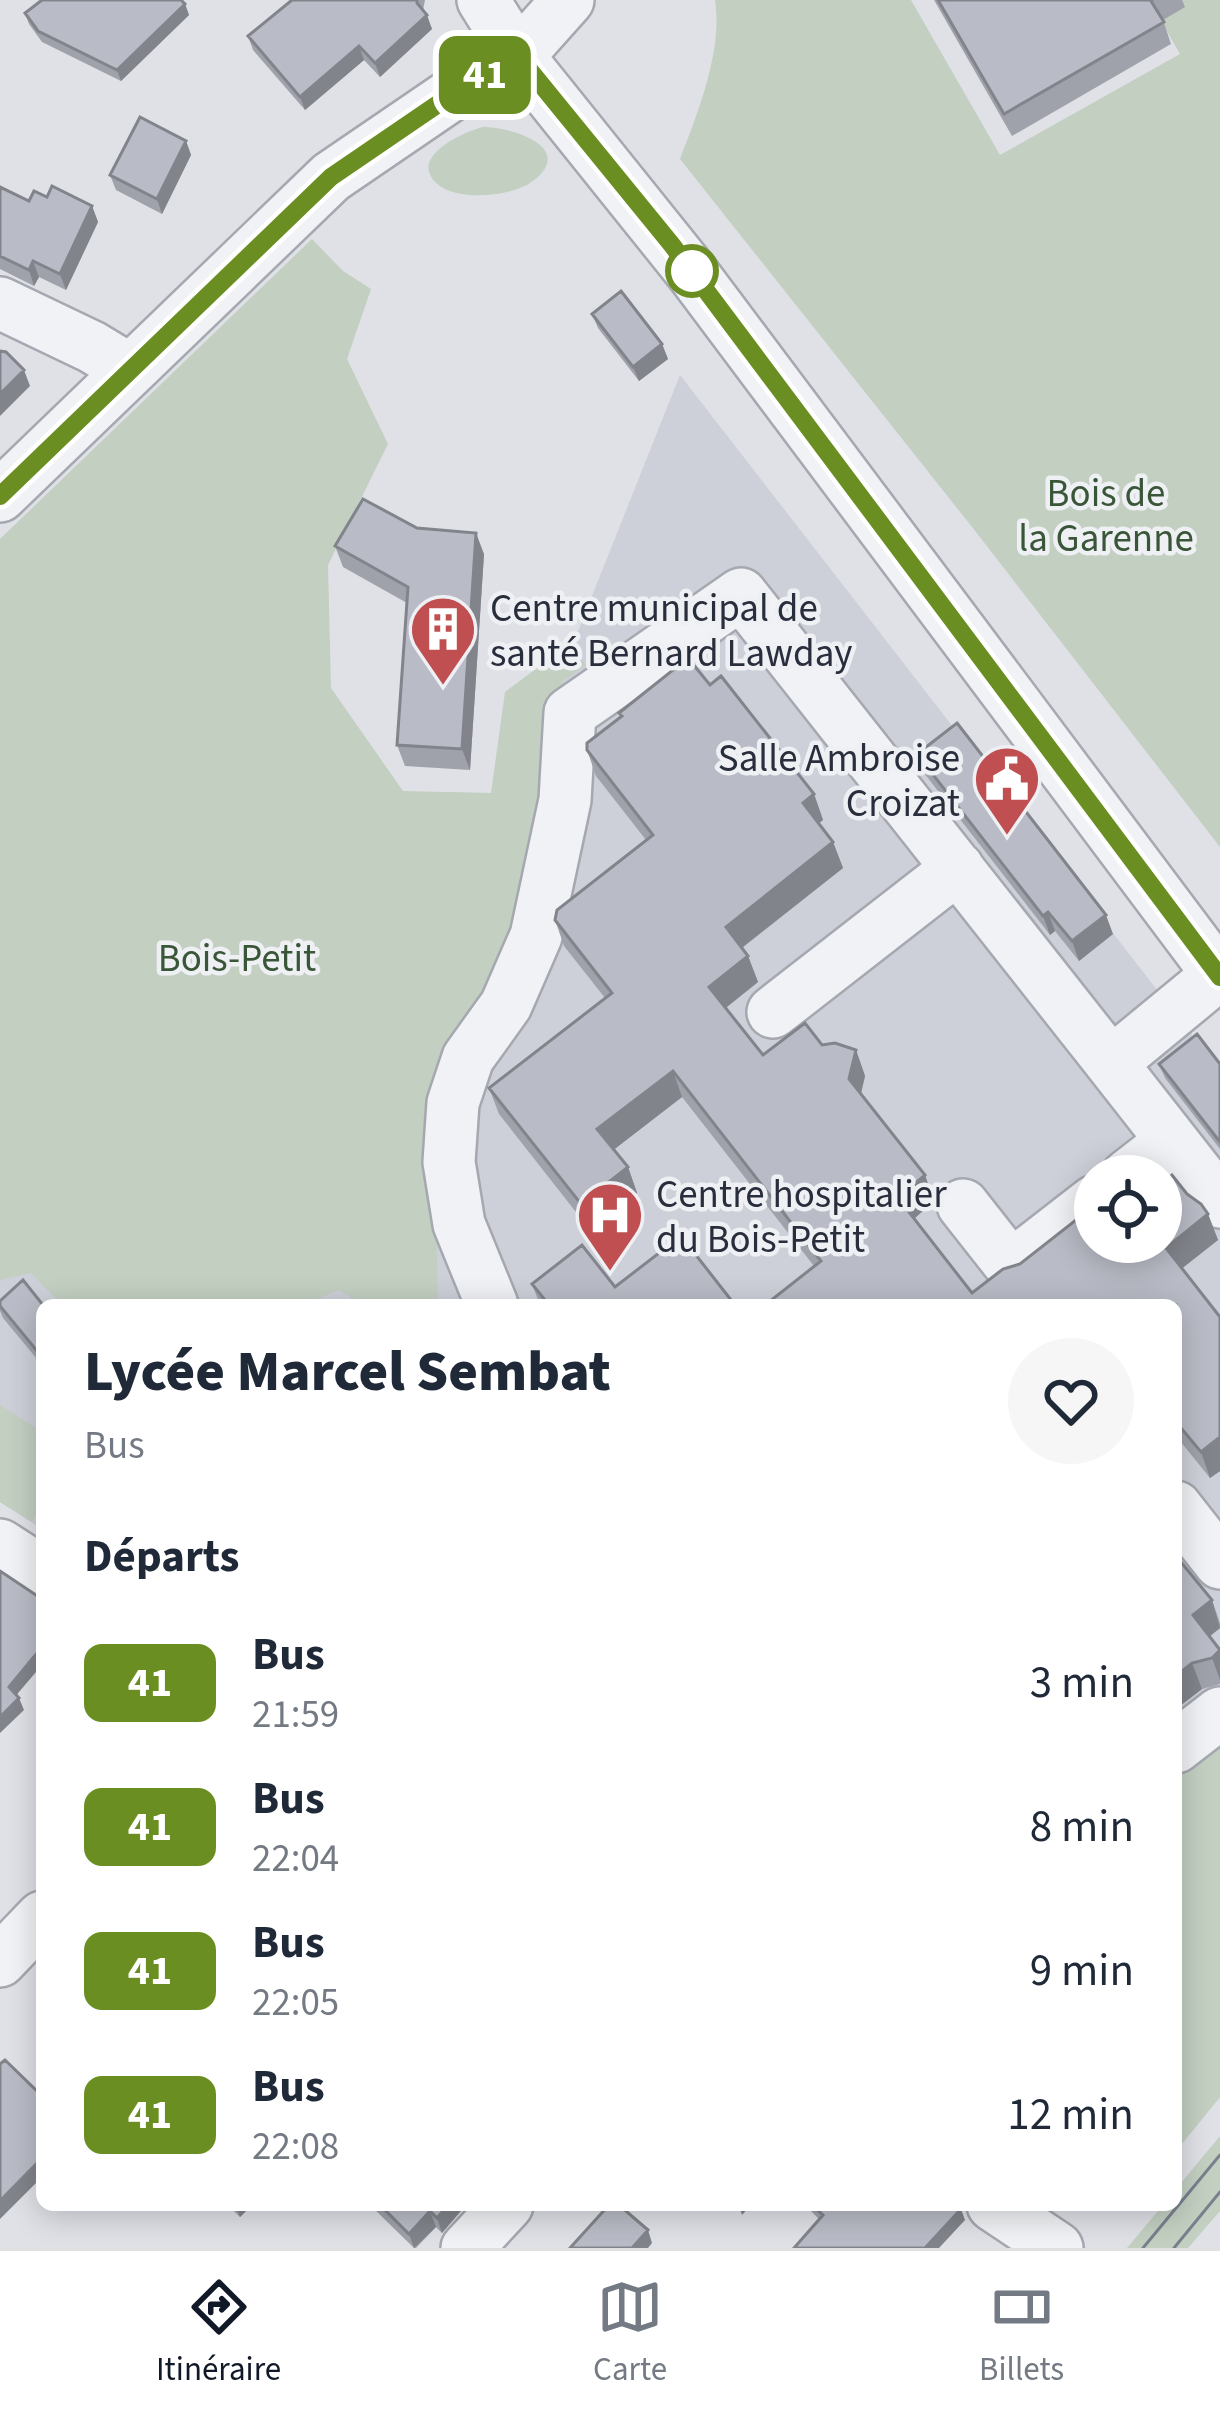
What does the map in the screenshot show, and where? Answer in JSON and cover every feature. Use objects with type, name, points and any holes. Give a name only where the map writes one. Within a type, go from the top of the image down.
[{"type":"street","points":[[483,0],[518,56],[664,236],[1219,976],[1111,1063]]},
{"type":"street","points":[[0,496],[331,177],[460,89],[518,56],[568,0]]},
{"type":"street","points":[[0,303],[130,370]]},
{"type":"street","points":[[490,1299],[459,1224],[449,1162],[453,1103],[468,1058],[506,1005],[536,936],[565,800],[570,712],[741,593],[1220,1202]]},
{"type":"street","points":[[773,1012],[958,868]]},
{"type":"street","points":[[1154,1155],[1172,1141]]},
{"type":"street","points":[[963,1205],[1011,1266],[1074,1217]]},
{"type":"street","points":[[1182,1515],[1220,1563]]},
{"type":"street","points":[[0,1544],[36,1568]]},
{"type":"street","points":[[1182,1743],[1220,1713]]},
{"type":"street","points":[[0,1961],[36,1923]]},
{"type":"street","points":[[467,2248],[501,2211]]},
{"type":"street","points":[[1002,2211],[1057,2248]]},
{"type":"shaded area","name":"Centre hospitalier du Bois-Petit","points":[[680,375],[1220,1071],[1220,2097],[1182,2144],[1182,1299],[36,1299],[36,1525],[0,1502],[0,539],[356,821],[510,826],[541,724]]},
{"type":"green space","name":"Bois de la Garenne","points":[[715,0],[911,0],[1000,155],[1180,54],[1149,0],[1220,0],[1220,847],[680,159],[712,60]]},
{"type":"green space","points":[[483,127],[535,141],[548,158],[545,169],[523,187],[493,194],[461,194],[436,183],[429,172],[433,156],[457,137]]},
{"type":"green space","name":"Bois-Petit","points":[[312,239],[343,271],[371,289],[347,359],[388,444],[328,565],[331,688],[403,791],[491,793],[505,692],[569,644],[586,665],[563,681],[530,928],[434,1128],[438,1299],[353,1299],[339,1290],[317,1299],[56,1299],[31,1273],[0,1280],[0,539]]},
{"type":"green space","points":[[0,1405],[36,1428],[36,1514],[32,1522],[0,1502]]},
{"type":"green space","points":[[1220,1723],[1220,2097],[1182,2144],[1182,1752]]},
{"type":"green space","points":[[1220,2136],[1220,2211],[1188,2248],[1127,2248],[1158,2211],[1182,2211],[1182,2182]]},
{"type":"building","points":[[42,0],[181,0],[185,4],[117,70],[38,31],[25,13]]},
{"type":"building","points":[[292,0],[417,0],[427,15],[375,63],[359,46],[300,97],[248,36]]},
{"type":"building","points":[[938,0],[1153,0],[1164,22],[1004,114]]},
{"type":"building","points":[[140,117],[186,141],[157,199],[110,175]]},
{"type":"building","points":[[52,186],[92,206],[60,274],[33,261],[29,270],[0,256],[0,187],[29,201],[34,191],[47,197]]},
{"type":"building","points":[[621,291],[662,344],[633,367],[592,314]]},
{"type":"building","points":[[0,351],[24,370],[0,394]]},
{"type":"building","name":"Centre municipal de santé Bernard Lawday","points":[[363,499],[417,528],[476,533],[462,749],[397,745],[408,587],[335,546]]},
{"type":"building","points":[[688,658],[710,685],[721,676],[814,794],[803,803],[833,842],[726,927],[748,956],[709,987],[763,1055],[805,1023],[822,1045],[835,1043],[856,1050],[849,1079],[925,1175],[898,1198],[972,1293],[1003,1269],[1020,1264],[1074,1222],[1074,1263],[1178,1263],[1220,1317],[1220,1437],[1201,1452],[1182,1429],[1182,1299],[773,1299],[821,1261],[673,1071],[597,1129],[628,1167],[581,1204],[489,1088],[612,993],[555,920],[557,910],[653,835],[587,750],[587,743],[622,716],[619,713]]},
{"type":"building","name":"Salle Ambroise Croizat","points":[[957,723],[1106,915],[1072,941],[1048,912],[1043,916],[917,754]]},
{"type":"building","points":[[1197,1034],[1220,1064],[1220,1142],[1159,1064]]},
{"type":"building","points":[[1182,1188],[1201,1204],[1208,1214],[1182,1235]]},
{"type":"building","points":[[681,1236],[730,1299],[544,1299],[532,1284],[582,1245],[615,1287]]},
{"type":"building","points":[[23,1280],[38,1299],[36,1350],[0,1306]]},
{"type":"building","points":[[1182,1563],[1212,1600],[1193,1615],[1220,1650],[1212,1658],[1182,1671]]},
{"type":"building","points":[[0,1571],[36,1595],[36,1654],[9,1687],[19,1698],[0,1717]]},
{"type":"building","points":[[5,2060],[36,2090],[36,2164],[0,2201],[0,2064]]},
{"type":"building","points":[[386,2211],[430,2211],[409,2234]]},
{"type":"building","points":[[604,2211],[626,2211],[648,2230],[632,2248],[570,2248]]},
{"type":"building","points":[[819,2211],[959,2211],[925,2248],[794,2248],[823,2215]]},
{"type":"tram line","points":[[1182,2201],[1220,2155]]},
{"type":"tram line","points":[[1174,2248],[1220,2192]]},
{"type":"tram line","points":[[1143,2248],[1174,2211]]},
{"type":"bus line","name":"41","points":[[0,496],[331,177],[460,89],[518,56],[672,245],[1220,977]]},
{"type":"place","name":"Centre municipal de santé Bernard Lawday","points":[[443,688]]},
{"type":"place","name":"Salle Ambroise Croizat","points":[[1007,838]]},
{"type":"place","name":"Centre hospitalier du Bois-Petit","points":[[610,1274]]}]
